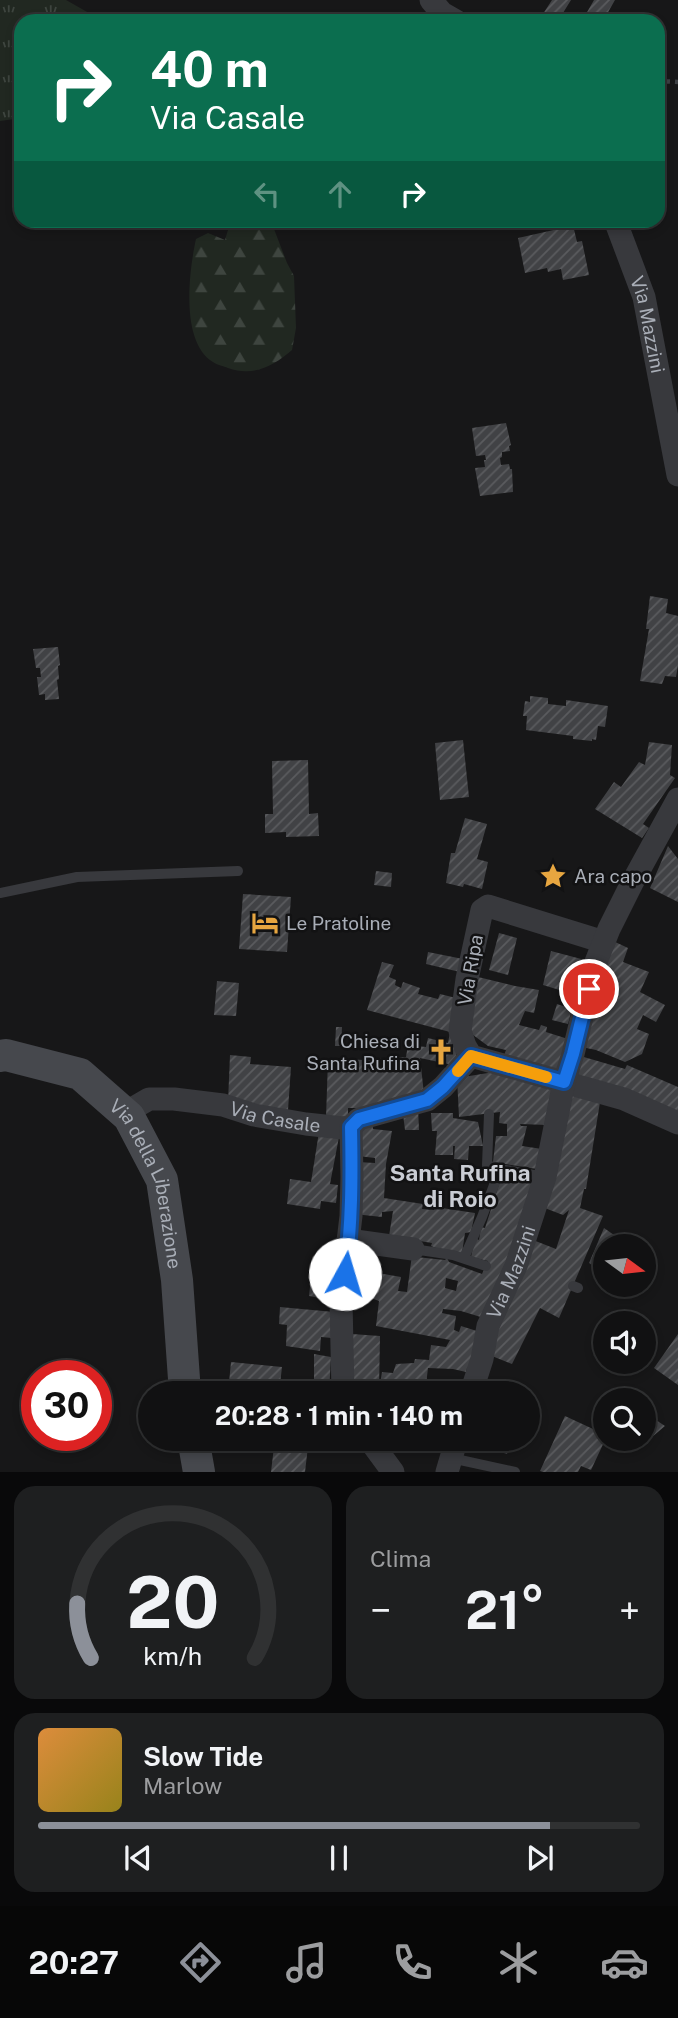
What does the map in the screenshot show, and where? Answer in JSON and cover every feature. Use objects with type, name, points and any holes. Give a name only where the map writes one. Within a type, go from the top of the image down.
[{"type":"main road","name":"Via della Liberazione","points":[[0,1056],[6,1055],[80,1073],[125,1113],[162,1180],[177,1280],[184,1381]]},
{"type":"main road","points":[[195,1451],[199,1472]]},
{"type":"street","points":[[431,0],[444,14]]},
{"type":"street","name":"Via Mazzini","points":[[618,228],[644,297],[678,475]]},
{"type":"street","name":"Via Mazzini","points":[[475,1381],[488,1326],[513,1269],[545,1177],[564,1082],[594,967],[632,883],[678,799]]},
{"type":"street","name":"Via Ripa","points":[[467,1047],[460,1031],[467,979],[482,909],[488,906],[604,942]]},
{"type":"street","points":[[467,1047],[502,1064],[624,1099],[678,1123]]},
{"type":"street","name":"Via Casale","points":[[125,1113],[149,1099],[174,1099],[223,1105],[254,1115],[306,1124],[351,1127],[359,1119],[427,1100],[456,1073],[467,1047]]},
{"type":"street","points":[[343,1381],[341,1301],[352,1177],[351,1127]]},
{"type":"street","points":[[348,1240],[413,1249]]},
{"type":"street","points":[[378,1451],[393,1472]]},
{"type":"lane","points":[[0,893],[77,877],[238,872]]},
{"type":"lane","points":[[489,1114],[487,1165],[545,1177]]},
{"type":"lane","points":[[464,1258],[500,1169]]},
{"type":"lane","points":[[413,1249],[464,1258],[486,1265]]},
{"type":"lane","points":[[452,1456],[515,1472]]},
{"type":"green space","points":[[0,0],[66,0],[91,14],[14,14],[14,119],[0,121]]},
{"type":"green space","points":[[229,228],[274,228],[294,276],[296,328],[292,350],[263,368],[237,370],[213,362],[195,339],[191,323],[190,287],[196,239],[208,233],[225,240]]},
{"type":"building","points":[[552,0],[571,0],[562,14],[543,14]]},
{"type":"building","points":[[594,0],[615,0],[607,14],[586,14]]},
{"type":"building","points":[[574,228],[577,242],[582,241],[589,275],[563,280],[561,269],[548,272],[547,268],[525,273],[518,238]]},
{"type":"building","points":[[506,423],[510,451],[502,452],[500,458],[501,465],[509,464],[512,469],[513,492],[480,496],[475,468],[485,467],[486,460],[485,455],[476,456],[472,428]]},
{"type":"building","points":[[650,596],[668,599],[666,613],[678,616],[676,677],[665,676],[662,684],[640,681],[649,629],[646,629]]},
{"type":"building","points":[[58,647],[59,699],[45,700],[45,694],[39,695],[37,677],[41,677],[40,668],[36,668],[33,649]]},
{"type":"building","points":[[530,696],[548,698],[548,704],[566,706],[566,700],[608,706],[605,727],[598,726],[596,740],[592,741],[526,730],[527,716],[523,716],[525,701],[530,702]]},
{"type":"building","points":[[463,740],[469,797],[440,800],[435,743]]},
{"type":"building","points":[[649,742],[672,745],[670,775],[675,778],[643,824],[649,828],[642,838],[595,809],[614,782],[621,787],[639,762],[645,765]]},
{"type":"building","points":[[308,760],[309,814],[318,813],[319,836],[286,837],[286,832],[265,833],[265,814],[273,814],[272,761]]},
{"type":"building","points":[[465,818],[487,824],[477,859],[488,862],[482,889],[446,883],[451,853],[455,853]]},
{"type":"building","points":[[668,846],[678,859],[678,902],[650,888]]},
{"type":"building","points":[[376,871],[392,873],[391,887],[374,885]]},
{"type":"building","name":"Le Pratoline","points":[[243,894],[291,897],[287,952],[239,949]]},
{"type":"building","points":[[499,933],[517,938],[508,975],[489,970]]},
{"type":"building","points":[[611,940],[628,948],[623,962],[649,972],[640,992],[665,1005],[656,1022],[643,1015],[637,1029],[649,1034],[642,1054],[625,1062],[596,1050],[577,1046]]},
{"type":"building","points":[[551,951],[585,960],[576,995],[543,985]]},
{"type":"building","points":[[428,952],[463,959],[460,972],[426,964]]},
{"type":"building","points":[[382,962],[394,965],[389,977],[396,980],[395,985],[401,988],[403,982],[420,988],[418,994],[438,999],[440,994],[460,999],[452,1045],[459,1046],[453,1065],[420,1058],[424,1094],[363,1108],[348,1108],[348,1118],[326,1118],[328,1059],[406,1057],[408,1045],[426,1047],[428,1038],[448,1043],[450,1032],[367,1010]]},
{"type":"building","points":[[474,976],[539,990],[534,1013],[525,1011],[519,1025],[539,1030],[541,1025],[547,1027],[546,1032],[568,1039],[555,1076],[503,1058],[506,1050],[488,1046],[465,1029]]},
{"type":"building","points":[[217,981],[239,983],[236,1016],[214,1015]]},
{"type":"building","points":[[557,1004],[572,1009],[568,1024],[552,1020]]},
{"type":"building","points":[[336,1027],[342,1027],[341,1046],[335,1046]]},
{"type":"building","points":[[230,1055],[251,1057],[250,1064],[291,1067],[288,1110],[228,1102]]},
{"type":"building","points":[[577,1055],[625,1069],[627,1065],[678,1087],[678,1114],[571,1078]]},
{"type":"building","points":[[487,1067],[554,1086],[547,1125],[520,1124],[527,1126],[522,1146],[542,1149],[537,1169],[493,1162],[496,1136],[507,1136],[507,1124],[499,1123],[500,1112],[459,1117],[457,1078],[488,1073]]},
{"type":"building","points":[[566,1091],[601,1096],[586,1189],[580,1208],[603,1216],[559,1318],[540,1308],[512,1364],[487,1354],[533,1240],[556,1249],[569,1210],[563,1215],[542,1207]]},
{"type":"building","points":[[418,1107],[419,1130],[405,1130],[403,1114]]},
{"type":"building","points":[[431,1113],[453,1113],[453,1118],[478,1122],[483,1146],[469,1146],[468,1160],[454,1159],[455,1146],[453,1155],[435,1155],[437,1131],[432,1131]]},
{"type":"building","points":[[372,1120],[373,1129],[392,1131],[384,1198],[423,1204],[422,1209],[434,1210],[435,1207],[475,1213],[471,1232],[465,1233],[462,1253],[447,1252],[431,1246],[432,1243],[389,1236],[393,1211],[382,1212],[382,1217],[354,1214],[358,1162],[375,1163],[375,1158],[358,1156],[359,1128]]},
{"type":"building","points":[[319,1132],[339,1137],[330,1184],[338,1185],[336,1203],[321,1201],[320,1209],[287,1204],[290,1179],[311,1182]]},
{"type":"building","points":[[502,1175],[533,1184],[524,1222],[484,1318],[443,1309],[442,1313],[456,1316],[454,1330],[459,1332],[461,1326],[480,1332],[466,1372],[428,1368],[426,1381],[380,1381],[382,1372],[393,1373],[396,1364],[414,1363],[415,1359],[429,1360],[431,1345],[446,1347],[450,1340],[376,1326],[379,1301],[371,1298],[378,1273],[401,1277],[398,1291],[407,1292],[412,1255],[445,1260],[447,1258],[449,1262],[482,1274],[488,1261],[471,1257],[475,1238],[479,1240],[481,1227],[485,1228]],"holes":[[[446,1278],[458,1281],[456,1291],[445,1288]]]},
{"type":"building","points":[[604,1228],[613,1234],[601,1234]]},
{"type":"building","points":[[312,1269],[334,1272],[331,1300],[309,1296]]},
{"type":"building","points":[[280,1307],[334,1312],[332,1338],[321,1337],[320,1351],[286,1346],[287,1325],[279,1324]]},
{"type":"building","points":[[352,1334],[380,1336],[379,1381],[350,1381]]},
{"type":"building","points":[[678,1334],[678,1385],[656,1369],[656,1365]]},
{"type":"building","points":[[314,1354],[331,1357],[330,1381],[314,1381]]},
{"type":"building","points":[[231,1362],[282,1367],[280,1381],[229,1381]]},
{"type":"building","points":[[565,1416],[593,1429],[593,1451],[600,1451],[591,1470],[581,1466],[578,1472],[540,1471]]},
{"type":"building","points":[[656,1420],[665,1426],[656,1434]]},
{"type":"building","points":[[273,1451],[307,1451],[305,1472],[271,1472]]},
{"type":"slow traffic","points":[[458,1071],[471,1056],[546,1077]]},
{"type":"place","name":"Ara capo","points":[[553,876]]},
{"type":"place","name":"Le Pratoline","points":[[265,923]]},
{"type":"place","name":"Chiesa di Santa Rufina","points":[[441,1052]]},
{"type":"district","name":"Santa Rufina di Roio","points":[[460,1185]]},
{"type":"route","points":[[345,1274],[351,1216],[351,1127],[359,1119],[427,1100],[443,1087],[471,1056],[564,1082],[589,989]]}]
